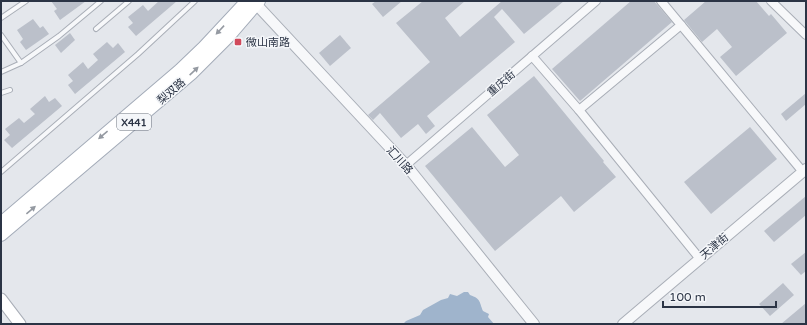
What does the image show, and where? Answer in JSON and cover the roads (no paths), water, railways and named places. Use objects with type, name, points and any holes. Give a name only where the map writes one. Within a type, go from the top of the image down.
[{"type":"main road","name":"梨双路","points":[[1,223],[180,70],[253,2]]},
{"type":"main road","name":"梨双路","points":[[1,235],[191,74],[228,37],[253,2]]},
{"type":"main road","points":[[1,299],[20,324]]},
{"type":"street","name":"重庆街","points":[[406,165],[596,1]]},
{"type":"street","points":[[661,1],[804,170]]},
{"type":"street","points":[[772,1],[806,35]]},
{"type":"street","name":"汇川路","points":[[253,2],[406,165],[534,324]]},
{"type":"street","points":[[579,110],[681,25]]},
{"type":"street","points":[[532,56],[579,110],[700,258]]},
{"type":"street","name":"天津街","points":[[623,324],[804,170]]},
{"type":"lane","points":[[1,18],[26,1]]},
{"type":"lane","points":[[1,72],[21,63],[59,36],[101,1]]},
{"type":"lane","points":[[96,29],[129,1]]},
{"type":"lane","points":[[1,172],[138,54],[195,1]]},
{"type":"lane","points":[[1,35],[21,63]]},
{"type":"lane","points":[[1,93],[10,90]]},
{"type":"water","points":[[464,292],[468,292],[470,295],[478,299],[483,311],[489,314],[488,317],[494,324],[403,324],[406,321],[420,315],[423,310],[441,300],[448,298],[450,294],[457,296]]},
{"type":"place","name":"微山南路","points":[[238,42]]}]
